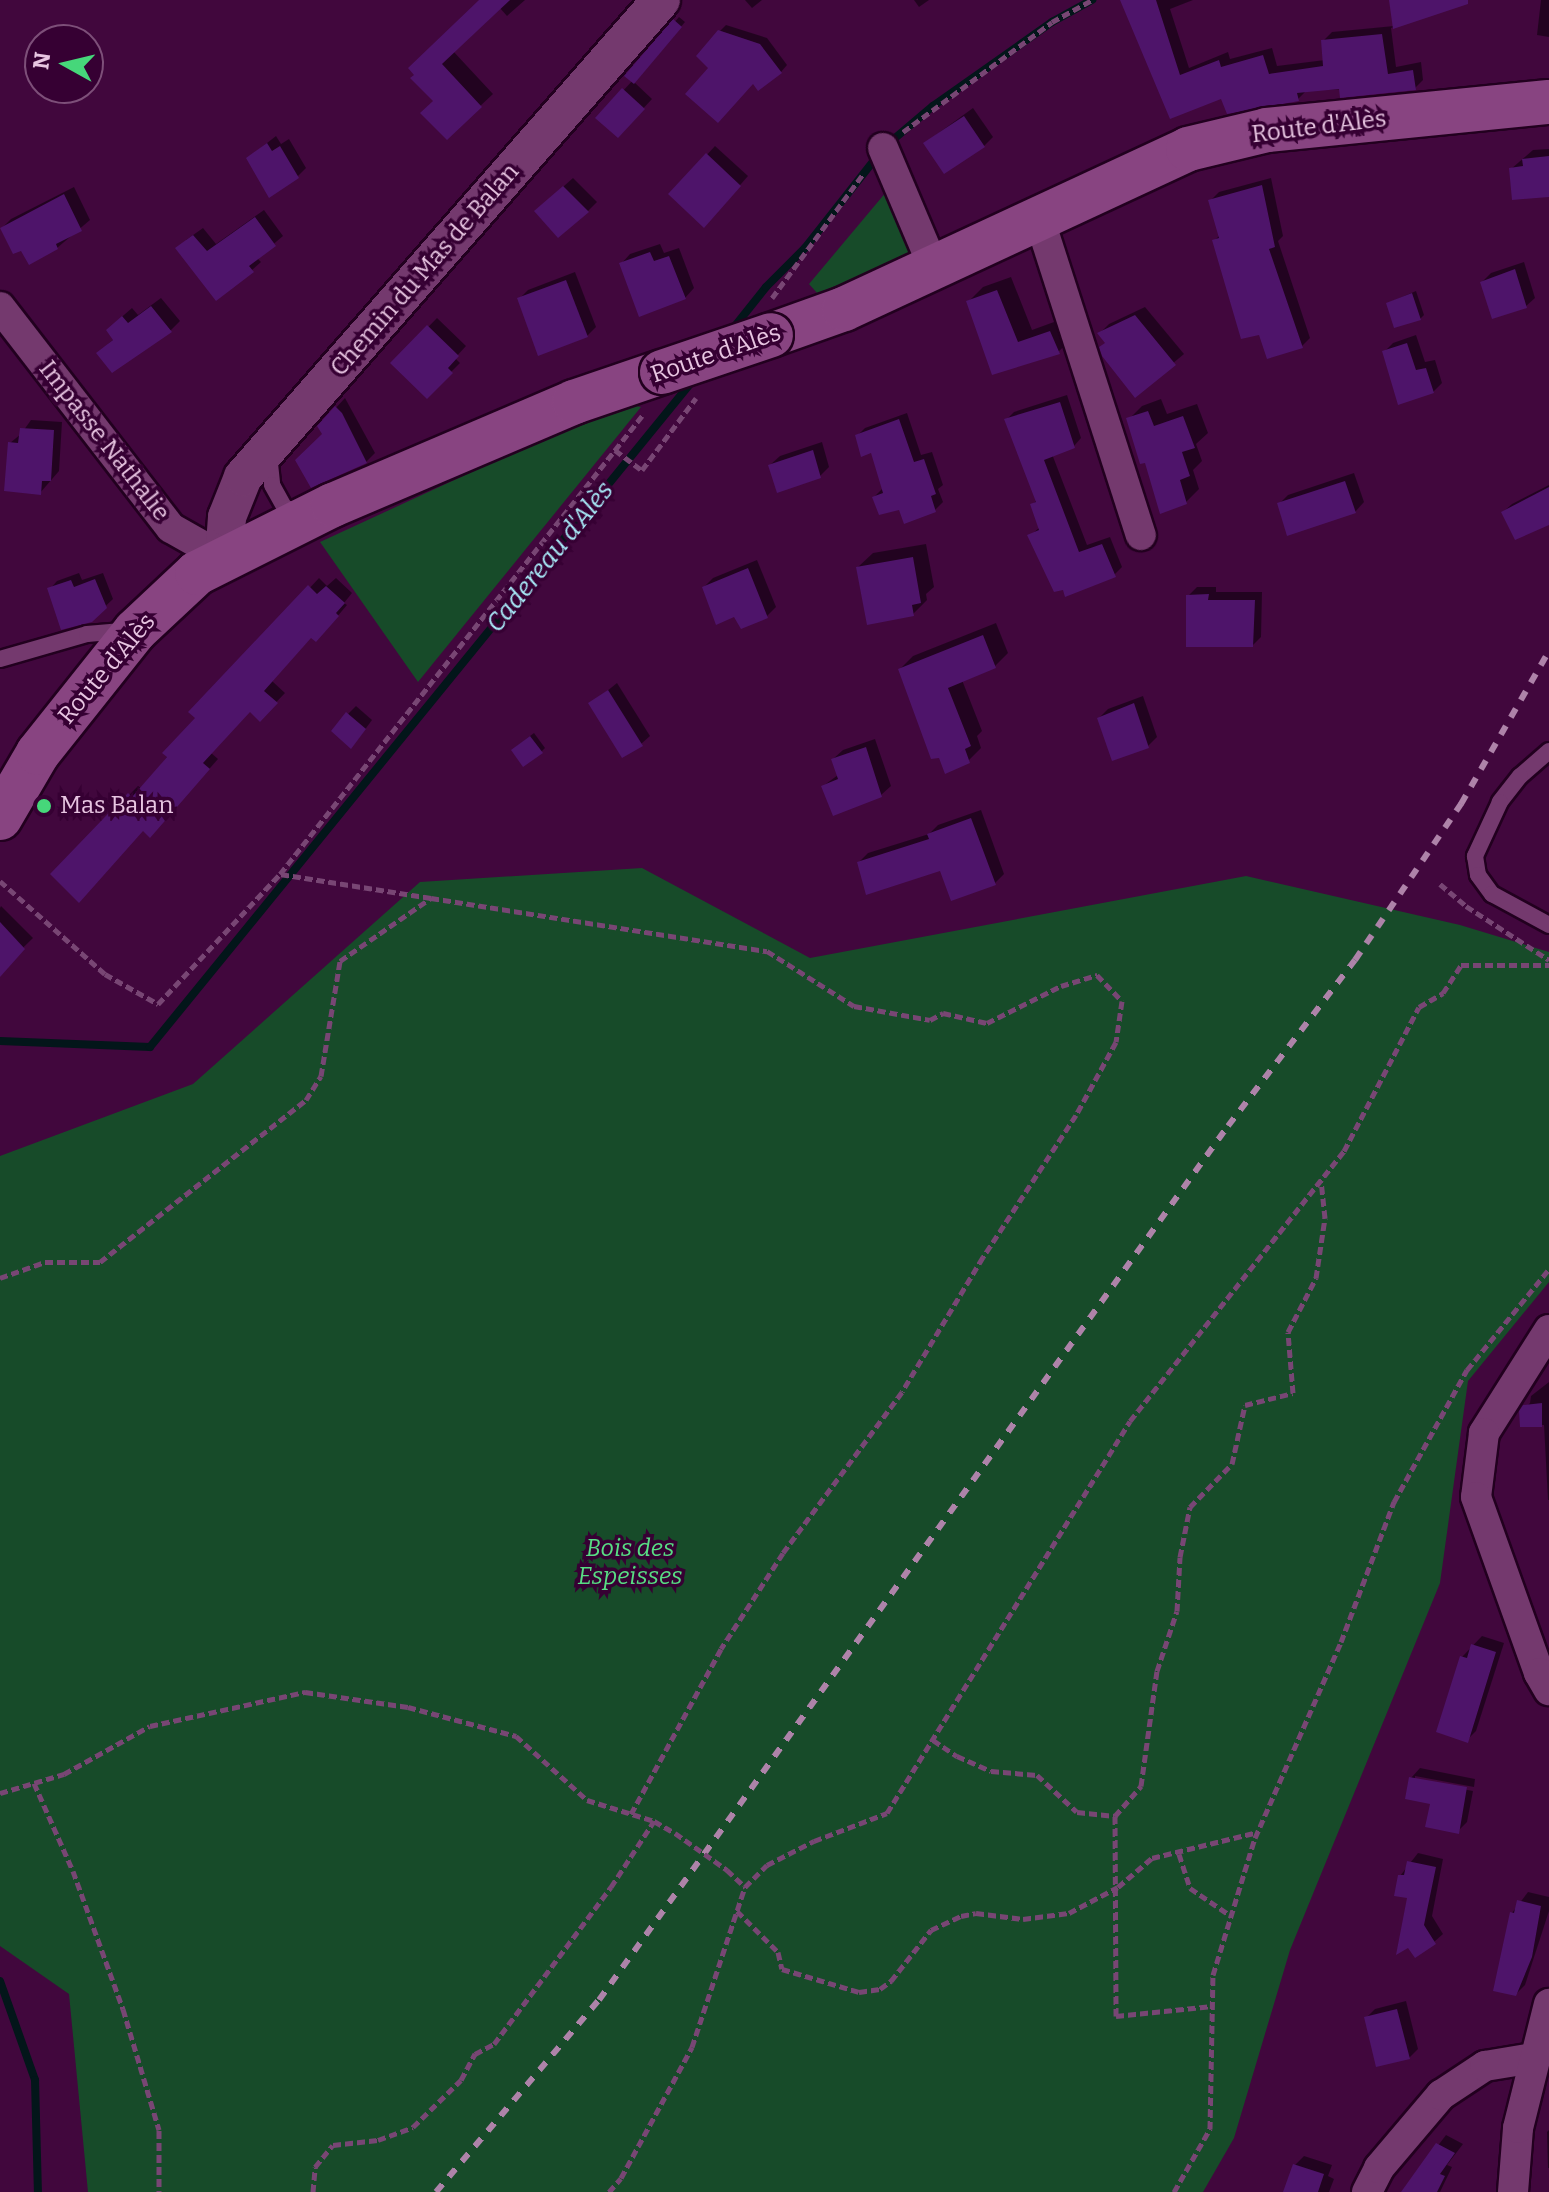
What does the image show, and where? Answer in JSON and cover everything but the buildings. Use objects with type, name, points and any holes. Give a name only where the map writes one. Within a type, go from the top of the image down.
[{"type":"main road","name":"Route d'Alès","points":[[0,818],[38,753],[135,631],[197,573],[313,514],[574,402],[677,377],[768,322],[844,309],[1188,149],[1267,130],[1549,102]]},
{"type":"street","name":"Chemin du Mas de Balan","points":[[224,558],[227,517],[243,477],[661,0]]},
{"type":"street","points":[[883,148],[933,266]]},
{"type":"street","points":[[1039,218],[1141,535]]},
{"type":"street","name":"Impasse Nathalie","points":[[0,307],[171,528],[224,558]]},
{"type":"street","points":[[1549,1330],[1484,1433],[1476,1497],[1539,1673],[1549,1690]]},
{"type":"street","points":[[1513,2192],[1518,2128],[1549,2004]]},
{"type":"street","points":[[1367,2192],[1379,2168],[1441,2095],[1485,2066],[1534,2058]]},
{"type":"lane","points":[[268,449],[272,485],[285,508],[313,514]]},
{"type":"lane","points":[[0,659],[87,634],[135,631]]},
{"type":"lane","points":[[1549,751],[1520,776],[1500,802],[1475,856],[1478,875],[1492,894],[1549,925]]},
{"type":"path","points":[[768,322],[805,248],[883,148],[957,89],[1052,22],[1092,0]]},
{"type":"path","points":[[0,881],[105,974],[158,1004],[280,874],[615,450],[677,377]]},
{"type":"path","points":[[615,450],[642,470],[677,377]]},
{"type":"path","points":[[280,874],[767,951],[854,1006],[930,1020],[943,1013],[987,1023],[1061,986],[1097,975],[1122,1001],[1116,1042],[1076,1115],[983,1257],[902,1392],[783,1553],[721,1649],[631,1814]]},
{"type":"path","points":[[1440,884],[1466,906],[1549,963]]},
{"type":"path","points":[[0,1278],[45,1262],[100,1262],[306,1100],[321,1076],[340,961],[431,898]]},
{"type":"path","points":[[609,2192],[621,2178],[692,2047],[745,1887],[767,1865],[814,1841],[887,1813],[1130,1421],[1344,1151],[1419,1007],[1443,993],[1461,965],[1549,963]]},
{"type":"path","points":[[1212,2006],[1116,2016],[1115,1816],[1141,1786],[1157,1671],[1177,1611],[1180,1557],[1190,1507],[1232,1464],[1245,1405],[1293,1393],[1288,1332],[1316,1278],[1325,1218],[1321,1180]]},
{"type":"path","points":[[1174,2192],[1210,2129],[1213,1975],[1258,1832],[1341,1642],[1394,1502],[1467,1370],[1549,1269]]},
{"type":"path","points":[[0,1793],[64,1774],[150,1726],[305,1692],[408,1707],[516,1736],[587,1800],[654,1821],[727,1870],[745,1887]]},
{"type":"path","points":[[933,1740],[957,1756],[991,1771],[1037,1775],[1077,1812],[1115,1816]]},
{"type":"path","points":[[34,1783],[73,1871],[127,2024],[159,2130],[159,2192]]},
{"type":"path","points":[[313,2192],[315,2167],[333,2145],[378,2140],[413,2127],[461,2080],[475,2054],[494,2044],[611,1887],[654,1821]]},
{"type":"path","points":[[737,1911],[778,1952],[782,1969],[859,1992],[880,1989],[891,1981],[931,1930],[961,1916],[976,1913],[1023,1919],[1069,1913],[1114,1889],[1152,1858],[1179,1854],[1258,1832]]},
{"type":"path","points":[[1179,1854],[1190,1888],[1231,1916]]},
{"type":"green space","points":[[892,185],[910,256],[895,270],[818,294],[809,284]]},
{"type":"green space","points":[[621,403],[641,407],[418,682],[320,542]]},
{"type":"green space","name":"Bois des Espeisses","points":[[642,868],[810,958],[1246,876],[1460,925],[1549,952],[1549,1282],[1468,1381],[1440,1583],[1290,1950],[1234,2138],[1203,2192],[88,2192],[69,1994],[0,1946],[0,1156],[193,1084],[420,882]]},
{"type":"waterway","name":"Cadereau d'Alès","points":[[888,144],[933,106],[1052,22],[1092,0]]},
{"type":"waterway","name":"Cadereau d'Alès","points":[[731,331],[766,287],[805,248],[879,154]]},
{"type":"waterway","name":"Cadereau d'Alès","points":[[0,1041],[150,1047],[694,379]]},
{"type":"waterway","name":"Cadereau d'Alès","points":[[0,1981],[35,2080],[38,2192]]},
{"type":"railway","points":[[436,2192],[599,2000],[1228,1126],[1355,960],[1461,804],[1549,651]]},
{"type":"place","name":"Mas Balan","points":[[44,806]]}]
